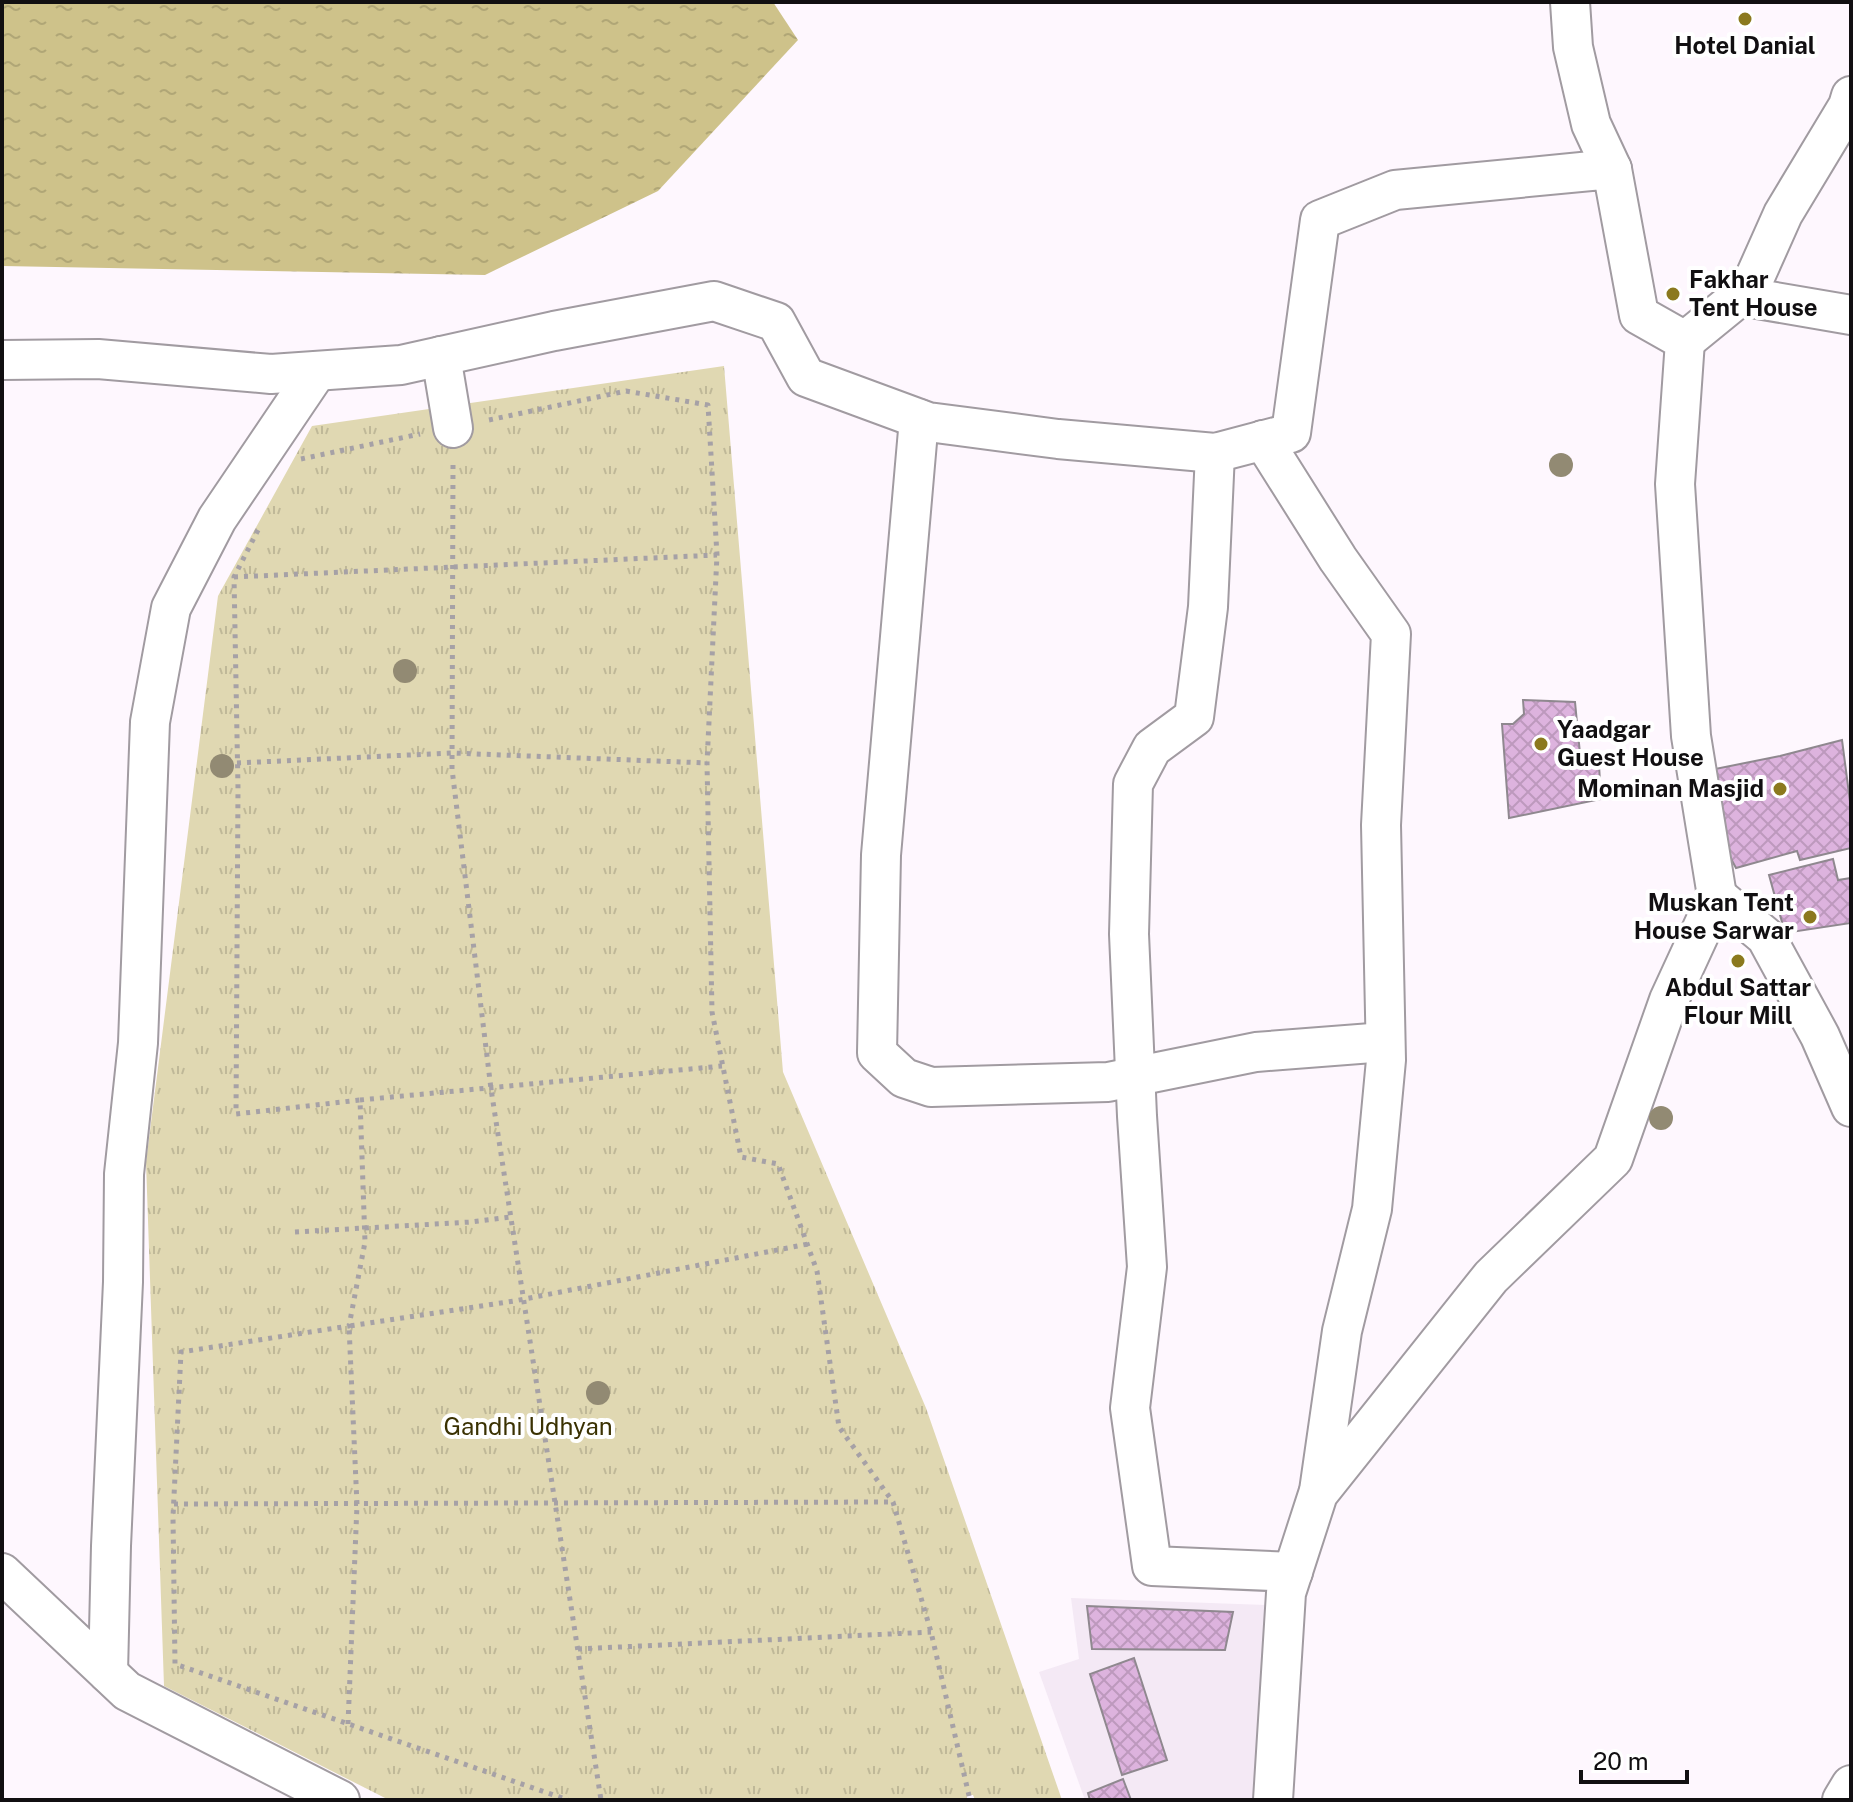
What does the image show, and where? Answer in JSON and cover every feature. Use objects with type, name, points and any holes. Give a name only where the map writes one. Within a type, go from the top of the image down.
[{"type":"street","points":[[1570,2],[1573,47],[1591,124],[1612,169],[1639,315],[1685,341]]},
{"type":"street","points":[[1318,1494],[1491,1277],[1613,1159],[1669,1000],[1717,896],[1691,736],[1675,484],[1685,341],[1750,288],[1783,214],[1851,96]]},
{"type":"street","points":[[2,360],[98,359],[271,374],[401,365],[554,331],[714,301],[776,322],[806,377],[928,422],[1058,439],[1215,453],[1291,433],[1320,220],[1395,190],[1612,169]]},
{"type":"street","points":[[1740,296],[1851,315]]},
{"type":"street","points":[[441,356],[453,428]]},
{"type":"street","points":[[108,1673],[123,1282],[124,1174],[138,1043],[150,722],[171,608],[217,519],[317,371]]},
{"type":"street","points":[[919,419],[881,855],[877,1053],[904,1078],[931,1087],[1108,1082],[1256,1052],[1385,1042]]},
{"type":"street","points":[[1263,440],[1338,559],[1391,634],[1381,825],[1386,1060],[1372,1209],[1342,1331],[1318,1494],[1286,1593],[1273,1800]]},
{"type":"street","points":[[1215,453],[1208,607],[1194,717],[1152,748],[1133,784],[1129,934],[1147,1267],[1130,1408],[1152,1566],[1293,1572]]},
{"type":"street","points":[[1717,896],[1766,937],[1820,1036],[1851,1107]]},
{"type":"street","points":[[2,1573],[127,1691],[340,1800]]},
{"type":"street","points":[[1842,1800],[1851,1785]]},
{"type":"path","points":[[292,461],[626,391],[708,405],[717,555],[707,763],[712,1012],[722,1066],[741,1157],[778,1164],[808,1244],[817,1271],[839,1427],[893,1502],[931,1632],[970,1800]]},
{"type":"path","points":[[453,428],[452,769],[491,1089],[601,1800]]},
{"type":"path","points":[[260,526],[234,577],[236,1114],[722,1066]]},
{"type":"path","points":[[234,577],[717,555]]},
{"type":"path","points":[[237,763],[452,753],[707,763]]},
{"type":"path","points":[[348,1724],[357,1505],[349,1326],[365,1242],[360,1100]]},
{"type":"path","points":[[295,1232],[511,1217]]},
{"type":"path","points":[[568,1800],[175,1664],[174,1504],[181,1352],[514,1301],[808,1244]]},
{"type":"path","points":[[174,1504],[893,1502]]},
{"type":"path","points":[[578,1649],[931,1632]]},
{"type":"shaded area","points":[[1071,1598],[1266,1605],[1256,1800],[1085,1800],[1039,1672],[1079,1659]]},
{"type":"green space","name":"Gandhi Udhyan","points":[[724,366],[783,1072],[926,1408],[1062,1800],[975,1800],[973,1795],[967,1795],[967,1800],[389,1800],[164,1686],[146,1162],[218,596],[312,426]]},
{"type":"water","points":[[2,2],[773,2],[798,40],[658,191],[485,275],[2,266]]},
{"type":"building","name":"Yaadgar Guest House","points":[[1523,700],[1575,702],[1581,764],[1599,765],[1601,799],[1509,818],[1502,724],[1513,724],[1524,714]]},
{"type":"building","name":"Mominan Masjid","points":[[1842,740],[1851,809],[1851,848],[1800,860],[1797,851],[1736,868],[1715,829],[1710,770]]},
{"type":"building","points":[[1833,859],[1838,880],[1851,878],[1851,923],[1785,933],[1769,875]]},
{"type":"building","points":[[1087,1606],[1233,1612],[1225,1650],[1092,1649]]},
{"type":"building","points":[[1134,1658],[1167,1760],[1122,1775],[1090,1674]]},
{"type":"building","points":[[1123,1779],[1131,1800],[1090,1800],[1088,1793]]},
{"type":"place","name":"Hotel Danial","points":[[1745,19]]},
{"type":"place","name":"Fakhar Tent House","points":[[1673,294]]},
{"type":"place","name":"Yaadgar Guest House","points":[[1541,744]]},
{"type":"place","name":"Mominan Masjid","points":[[1780,789]]},
{"type":"place","name":"Muskan Tent House Sarwar","points":[[1810,917]]},
{"type":"place","name":"Abdul Sattar Flour Mill","points":[[1738,961]]}]
